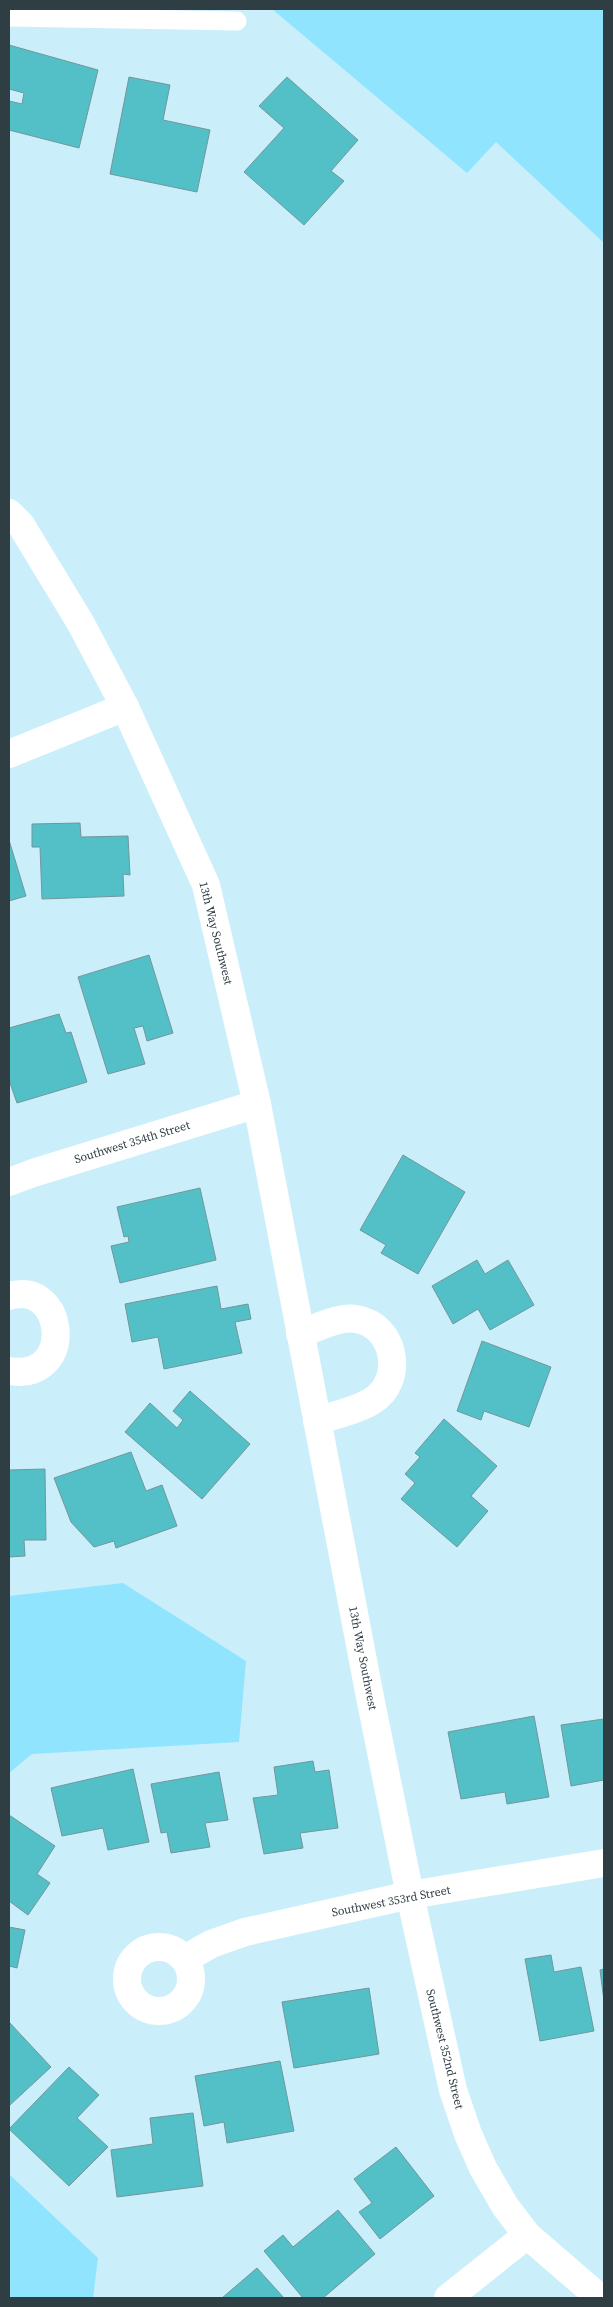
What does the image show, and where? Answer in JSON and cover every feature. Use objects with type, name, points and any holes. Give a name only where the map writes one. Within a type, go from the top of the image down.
[{"type":"street","name":"13th Way Southwest","points":[[9,513],[21,525],[80,622],[125,707],[206,885],[256,1104],[410,1895]]},
{"type":"street","points":[[9,754],[125,707]]},
{"type":"street","name":"Southwest 354th Street","points":[[9,1182],[256,1104]]},
{"type":"street","points":[[9,1296],[26,1295],[39,1300],[49,1309],[56,1321],[57,1335],[54,1348],[47,1359],[37,1368],[23,1372],[9,1371]]},
{"type":"street","points":[[300,1334],[340,1319],[356,1319],[370,1324],[382,1334],[392,1354],[391,1377],[383,1391],[372,1401],[317,1421]]},
{"type":"street","name":"Southwest 353rd Street","points":[[185,1959],[211,1944],[245,1932],[410,1895],[604,1863]]},
{"type":"street","name":"Southwest 352nd Street","points":[[410,1895],[453,2090],[483,2168],[506,2206],[527,2235],[600,2298]]},
{"type":"street","points":[[448,2298],[527,2235]]},
{"type":"lane","points":[[9,17],[237,21]]},
{"type":"shaded area","points":[[272,9],[604,9],[604,243],[496,142],[467,173]]},
{"type":"shaded area","points":[[123,1583],[246,1661],[239,1742],[32,1754],[9,1773],[9,1596]]},
{"type":"shaded area","points":[[9,2174],[98,2258],[93,2298],[9,2298]]},
{"type":"building","points":[[9,45],[98,70],[79,148],[9,130],[9,101],[22,104],[24,93],[9,89]]},
{"type":"building","points":[[129,77],[170,85],[163,120],[210,130],[197,192],[110,174]]},
{"type":"building","points":[[287,77],[358,140],[331,171],[344,181],[304,225],[244,172],[284,128],[259,106]]},
{"type":"building","points":[[80,823],[81,837],[128,836],[130,875],[123,874],[124,896],[42,899],[40,847],[32,847],[32,824]]},
{"type":"building","points":[[9,840],[26,896],[9,901]]},
{"type":"building","points":[[149,955],[173,1033],[147,1041],[143,1026],[134,1028],[145,1064],[108,1074],[78,977]]},
{"type":"building","points":[[59,1014],[66,1033],[71,1032],[87,1082],[17,1103],[9,1080],[9,1028]]},
{"type":"building","points":[[403,1155],[465,1192],[418,1274],[381,1253],[386,1245],[360,1230]]},
{"type":"building","points":[[200,1188],[216,1260],[120,1283],[111,1246],[129,1242],[128,1236],[124,1237],[117,1207]]},
{"type":"building","points":[[477,1260],[485,1274],[508,1260],[534,1305],[490,1330],[478,1309],[453,1324],[432,1286]]},
{"type":"building","points":[[217,1286],[221,1309],[248,1304],[251,1319],[235,1322],[242,1353],[164,1369],[158,1337],[132,1342],[125,1304]]},
{"type":"building","points":[[482,1341],[551,1367],[529,1427],[484,1411],[481,1420],[457,1411]]},
{"type":"building","points":[[190,1391],[250,1444],[202,1499],[125,1432],[150,1403],[177,1428],[183,1420],[173,1411]]},
{"type":"building","points":[[444,1419],[497,1466],[471,1496],[488,1511],[457,1547],[401,1499],[415,1483],[405,1474],[420,1457],[415,1453]]},
{"type":"building","points":[[131,1452],[146,1491],[162,1485],[177,1526],[116,1548],[114,1541],[94,1547],[71,1522],[54,1478]]},
{"type":"building","points":[[45,1469],[46,1540],[24,1540],[25,1556],[9,1557],[9,1470]]},
{"type":"building","points":[[534,1716],[549,1797],[507,1804],[505,1792],[461,1799],[448,1732]]},
{"type":"building","points":[[604,1719],[604,1780],[571,1786],[561,1725]]},
{"type":"building","points":[[313,1761],[315,1772],[329,1770],[338,1828],[300,1833],[303,1848],[264,1854],[253,1798],[278,1795],[274,1767]]},
{"type":"building","points":[[133,1769],[149,1842],[108,1850],[103,1828],[62,1836],[51,1788]]},
{"type":"building","points":[[219,1772],[228,1820],[205,1823],[210,1847],[171,1853],[167,1832],[161,1833],[151,1784]]},
{"type":"building","points":[[9,1815],[55,1846],[37,1874],[50,1883],[28,1915],[9,1901]]},
{"type":"building","points":[[9,1927],[25,1930],[17,1968],[9,1966]]},
{"type":"building","points":[[551,1955],[554,1972],[581,1967],[594,2031],[540,2041],[525,1959]]},
{"type":"building","points":[[604,1969],[604,2001],[600,1970]]},
{"type":"building","points":[[369,1988],[379,2054],[294,2068],[282,2002]]},
{"type":"building","points":[[9,2022],[51,2067],[10,2105],[9,2104]]},
{"type":"building","points":[[280,2061],[294,2131],[227,2143],[224,2122],[204,2126],[195,2076]]},
{"type":"building","points":[[69,2067],[99,2095],[77,2118],[108,2147],[69,2186],[9,2129]]},
{"type":"building","points":[[193,2113],[203,2186],[117,2197],[111,2150],[153,2144],[150,2118]]},
{"type":"building","points":[[396,2147],[434,2196],[380,2239],[359,2212],[372,2203],[354,2179]]},
{"type":"building","points":[[338,2210],[375,2254],[323,2298],[303,2298],[264,2251],[283,2235],[293,2247]]},
{"type":"building","points":[[257,2268],[284,2298],[222,2298]]}]
